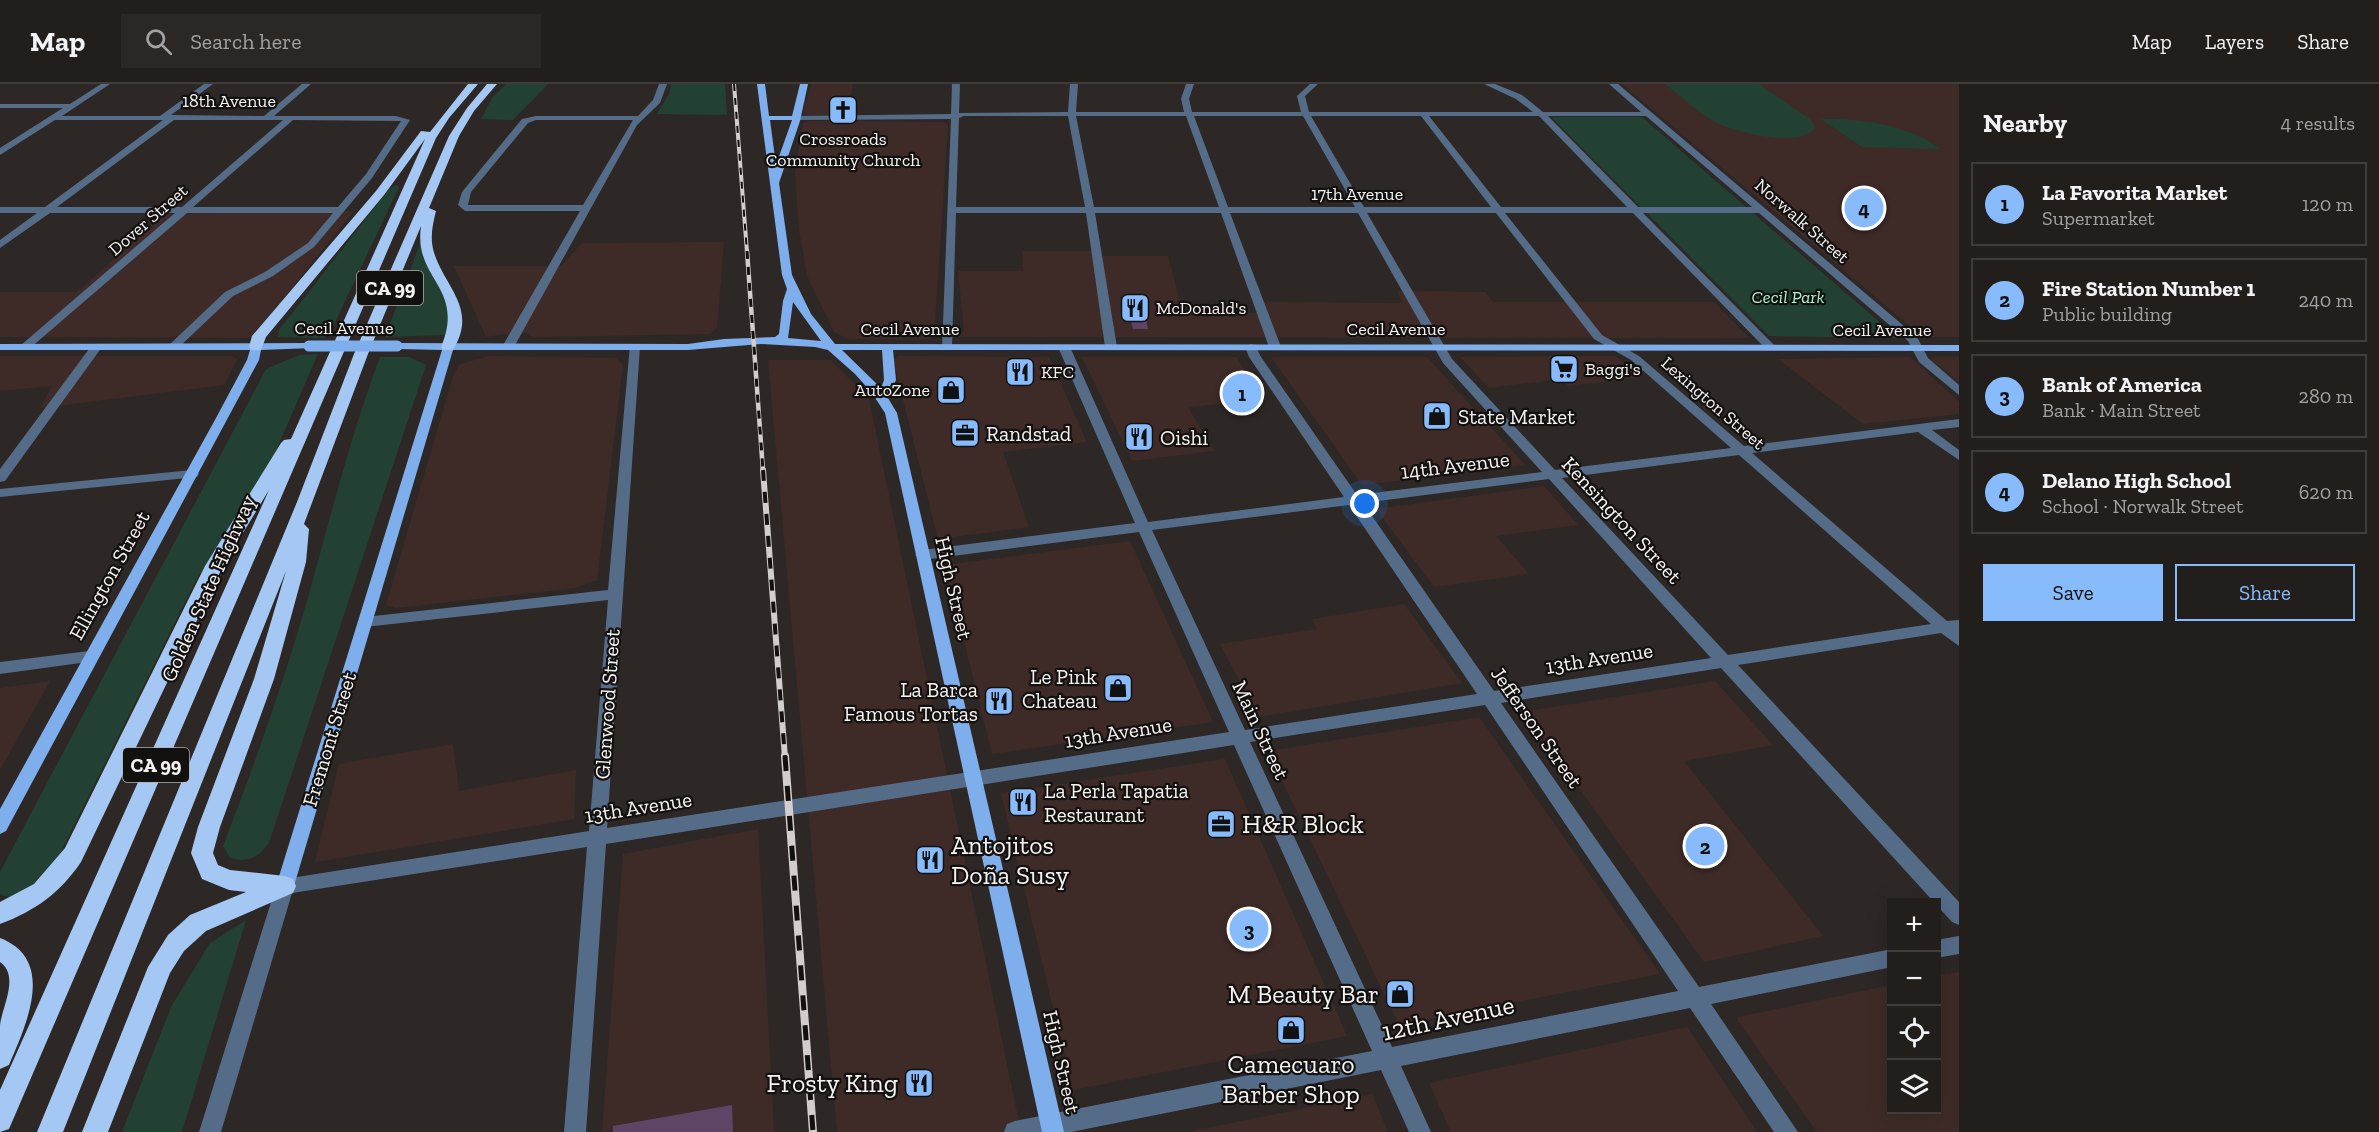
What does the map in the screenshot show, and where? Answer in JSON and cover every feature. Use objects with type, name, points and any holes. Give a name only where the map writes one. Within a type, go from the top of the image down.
[{"type":"highway","name":"Golden State Highway","points":[[0,1120],[431,138],[456,102],[473,84]]},
{"type":"highway","name":"CA 99","points":[[50,1132],[305,502],[361,354],[463,119],[492,84]]},
{"type":"highway","points":[[256,347],[259,336],[380,193],[427,131],[456,102]]},
{"type":"highway","points":[[436,178],[426,238],[430,259],[456,303],[456,326],[448,346]]},
{"type":"highway","points":[[0,914],[42,892],[60,875],[73,855],[214,566],[272,468],[312,409]]},
{"type":"highway","points":[[285,886],[230,880],[210,872],[202,853],[208,827],[264,680],[297,562],[305,502]]},
{"type":"highway","points":[[95,1132],[160,967],[176,943],[198,923],[285,886]]},
{"type":"highway","points":[[0,949],[8,952],[18,964],[22,989],[12,1026],[0,1056]]},
{"type":"main road","name":"High Street","points":[[761,84],[787,275],[792,289],[807,317],[833,347],[883,396],[891,413],[1052,1128]]},
{"type":"main road","points":[[774,184],[796,118],[804,84]]},
{"type":"main road","points":[[765,118],[796,118]]},
{"type":"main road","points":[[776,342],[784,335],[787,324],[785,305],[792,289]]},
{"type":"main road","name":"Cecil Avenue","points":[[0,347],[688,347],[719,342],[808,342],[833,347],[1959,348]]},
{"type":"main road","name":"Fremont Street","points":[[285,886],[448,346]]},
{"type":"main road","name":"Ellington Street","points":[[0,826],[89,657],[253,360],[256,347]]},
{"type":"main road","name":"Cecil Avenue","points":[[688,347],[718,352],[814,351],[833,347]]},
{"type":"main road","points":[[883,396],[890,380],[887,347]]},
{"type":"street","points":[[0,152],[106,84]]},
{"type":"street","points":[[0,244],[48,210],[209,84]]},
{"type":"street","points":[[266,118],[307,84]]},
{"type":"street","points":[[508,347],[639,118],[657,101],[663,84]]},
{"type":"street","points":[[946,347],[956,84]]},
{"type":"street","points":[[1074,84],[1071,100],[1072,114],[1090,210],[1111,347]]},
{"type":"street","points":[[1190,84],[1185,99],[1189,114],[1275,347]]},
{"type":"street","points":[[1306,114],[1301,96],[1314,84]]},
{"type":"street","points":[[1488,84],[1519,97],[1540,114],[1771,348]]},
{"type":"street","name":"Norwalk Street","points":[[1613,84],[1913,339],[1923,360],[1959,391]]},
{"type":"street","points":[[0,106],[72,106]]},
{"type":"street","points":[[796,118],[1072,114],[1648,114]]},
{"type":"street","name":"Kensington Street","points":[[1306,114],[1447,361],[1959,916]]},
{"type":"street","name":"Lexington Street","points":[[1423,114],[1598,337],[1635,358],[1741,452],[1951,626],[1959,640]]},
{"type":"street","name":"18th Avenue","points":[[53,118],[405,119],[407,123],[341,210]]},
{"type":"street","name":"Dover Street","points":[[25,347],[291,118]]},
{"type":"street","points":[[587,208],[465,208],[463,205],[467,192],[521,124],[529,119],[639,118]]},
{"type":"street","points":[[0,210],[341,210]]},
{"type":"street","points":[[174,346],[229,294],[269,274],[311,245],[341,210]]},
{"type":"street","name":"17th Avenue","points":[[951,210],[1762,210]]},
{"type":"street","points":[[0,478],[96,347]]},
{"type":"street","name":"Glenwood Street","points":[[575,1132],[633,347]]},
{"type":"street","name":"Main Street","points":[[1064,347],[1067,360],[1419,1132]]},
{"type":"street","name":"Jefferson Street","points":[[1251,347],[1353,500],[1787,1132]]},
{"type":"street","points":[[1922,429],[1959,423]]},
{"type":"street","points":[[1922,429],[1959,456]]},
{"type":"street","name":"14th Avenue","points":[[922,555],[1922,429]]},
{"type":"street","points":[[0,493],[192,474]]},
{"type":"street","points":[[365,622],[615,594]]},
{"type":"street","name":"13th Avenue","points":[[285,886],[1951,626]]},
{"type":"street","points":[[0,668],[89,657]]},
{"type":"street","name":"Fremont Street","points":[[210,1132],[285,886]]},
{"type":"street","points":[[1941,948],[1959,945]]},
{"type":"street","name":"12th Avenue","points":[[1015,1132],[1052,1128],[1386,1058],[1887,959]]},
{"type":"shaded area","points":[[812,84],[853,84],[847,115],[806,115],[803,112]]},
{"type":"shaded area","points":[[1622,84],[1959,84],[1959,337],[1923,337]]},
{"type":"shaded area","points":[[808,121],[944,122],[948,125],[934,333],[929,340],[848,339],[834,332],[807,276],[799,230],[795,174],[803,124]]},
{"type":"shaded area","points":[[354,211],[251,338],[0,337],[0,292],[77,292],[166,214]]},
{"type":"shaded area","points":[[724,242],[717,328],[710,334],[532,337],[526,333],[486,337],[454,266],[561,266],[582,243]]},
{"type":"shaded area","points":[[1022,251],[1095,251],[1096,256],[1168,256],[1183,313],[1261,313],[1257,302],[1403,303],[1397,291],[1485,292],[1493,302],[1714,302],[1749,338],[957,337],[964,331],[958,271],[1023,271]]},
{"type":"shaded area","points":[[0,356],[231,356],[237,359],[224,385],[40,408],[52,386],[0,391]]},
{"type":"shaded area","points":[[489,356],[616,358],[623,365],[597,580],[575,588],[396,608],[386,605],[453,376],[460,364]]},
{"type":"shaded area","points":[[898,356],[1049,357],[1087,442],[1003,452],[1029,527],[938,539],[893,360]]},
{"type":"shaded area","points":[[1616,356],[1640,378],[1568,386],[1561,379],[1489,388],[1460,357]]},
{"type":"shaded area","points":[[1082,357],[1236,357],[1265,399],[1188,407],[1214,451],[1132,461]]},
{"type":"shaded area","points":[[1271,357],[1427,357],[1525,465],[1362,485]]},
{"type":"shaded area","points":[[1910,357],[1959,402],[1959,414],[1863,424],[1778,359]]},
{"type":"shaded area","points":[[1934,357],[1959,357],[1959,382],[1932,360]]},
{"type":"shaded area","points":[[768,360],[831,360],[869,399],[1021,1132],[837,1132]]},
{"type":"shaded area","points":[[1544,486],[1578,525],[1496,536],[1529,574],[1434,587],[1376,509]]},
{"type":"shaded area","points":[[1130,541],[1213,722],[992,754],[945,565]]},
{"type":"shaded area","points":[[1404,604],[1462,683],[1258,717],[1220,644],[1317,629],[1312,619]]},
{"type":"shaded area","points":[[50,681],[0,770],[0,688]]},
{"type":"shaded area","points":[[1715,681],[1773,745],[1684,761],[1823,936],[1704,962],[1528,717],[1534,710]]},
{"type":"shaded area","points":[[1479,717],[1660,974],[1399,1025],[1268,751]]},
{"type":"shaded area","points":[[453,744],[459,791],[576,770],[574,819],[315,862],[339,764]]},
{"type":"shaded area","points":[[1225,759],[1347,1036],[1073,1090],[1001,793]]},
{"type":"shaded area","points":[[758,829],[774,1132],[602,1132],[623,854]]},
{"type":"shaded area","points":[[1959,972],[1959,1132],[1817,1132],[1738,1021],[1738,1017],[1887,986],[1887,1114],[1941,1114],[1941,975]]},
{"type":"shaded area","points":[[1687,1027],[1757,1132],[1451,1132],[1429,1083]]},
{"type":"shaded area","points":[[1372,1094],[1388,1132],[1187,1132],[1291,1111]]},
{"type":"green space","points":[[506,84],[548,84],[513,120],[481,119],[492,98]]},
{"type":"green space","points":[[671,84],[725,84],[727,115],[657,114],[670,92]]},
{"type":"green space","points":[[1665,84],[1759,84],[1811,120],[1815,128],[1807,134],[1782,138],[1735,130],[1713,121]]},
{"type":"green space","name":"Cecil Park","points":[[1642,117],[1898,338],[1769,336],[1552,118]]},
{"type":"green space","points":[[1821,119],[1852,120],[1884,125],[1914,134],[1941,149],[1862,147]]},
{"type":"green space","points":[[396,185],[399,187],[330,333],[324,338],[278,337],[279,330],[390,188]]},
{"type":"green space","points":[[421,241],[451,304],[451,316],[445,335],[385,337]]},
{"type":"green space","points":[[318,354],[271,462],[195,582],[62,850],[44,876],[28,891],[10,897],[0,894],[0,872],[266,369],[299,355]]},
{"type":"green space","points":[[380,357],[409,357],[426,365],[269,843],[252,858],[242,860],[230,858],[223,846],[288,663],[350,448]]},
{"type":"green space","points":[[246,920],[182,1132],[122,1132],[171,1007],[210,943]]},
{"type":"building","name":"McDonald's","points":[[1125,299],[1142,299],[1148,329],[1133,329]]},
{"type":"building","points":[[732,1105],[733,1132],[613,1132],[613,1126]]},
{"type":"railway","points":[[734,84],[747,252]]},
{"type":"railway","points":[[747,251],[763,471]]},
{"type":"railway","points":[[763,470],[785,758]]},
{"type":"railway","points":[[785,756],[813,1132]]},
{"type":"place","name":"Crossroads Community Church","points":[[843,110]]},
{"type":"place","name":"Delano High School","points":[[1864,208]]},
{"type":"place","name":"McDonald's","points":[[1135,308]]},
{"type":"place","name":"Baggi's","points":[[1564,369]]},
{"type":"place","name":"KFC","points":[[1020,372]]},
{"type":"place","name":"AutoZone","points":[[951,390]]},
{"type":"place","name":"La Favorita Market","points":[[1242,393]]},
{"type":"place","name":"State Market","points":[[1437,416]]},
{"type":"place","name":"Randstad","points":[[965,433]]},
{"type":"place","name":"Oishi","points":[[1139,437]]},
{"type":"place","name":"Le Pink Chateau","points":[[1118,688]]},
{"type":"place","name":"La Barca Famous Tortas","points":[[999,701]]},
{"type":"place","name":"La Perla Tapatia Restaurant","points":[[1023,802]]},
{"type":"place","name":"H&R Block","points":[[1221,824]]},
{"type":"place","name":"Fire Station Number 1","points":[[1705,846]]},
{"type":"place","name":"Antojitos Doña Susy","points":[[930,860]]},
{"type":"place","name":"Bank of America","points":[[1249,929]]},
{"type":"place","name":"M Beauty Bar","points":[[1400,994]]},
{"type":"place","name":"Camecuaro Barber Shop","points":[[1291,1030]]},
{"type":"place","name":"Frosty King","points":[[919,1083]]}]
